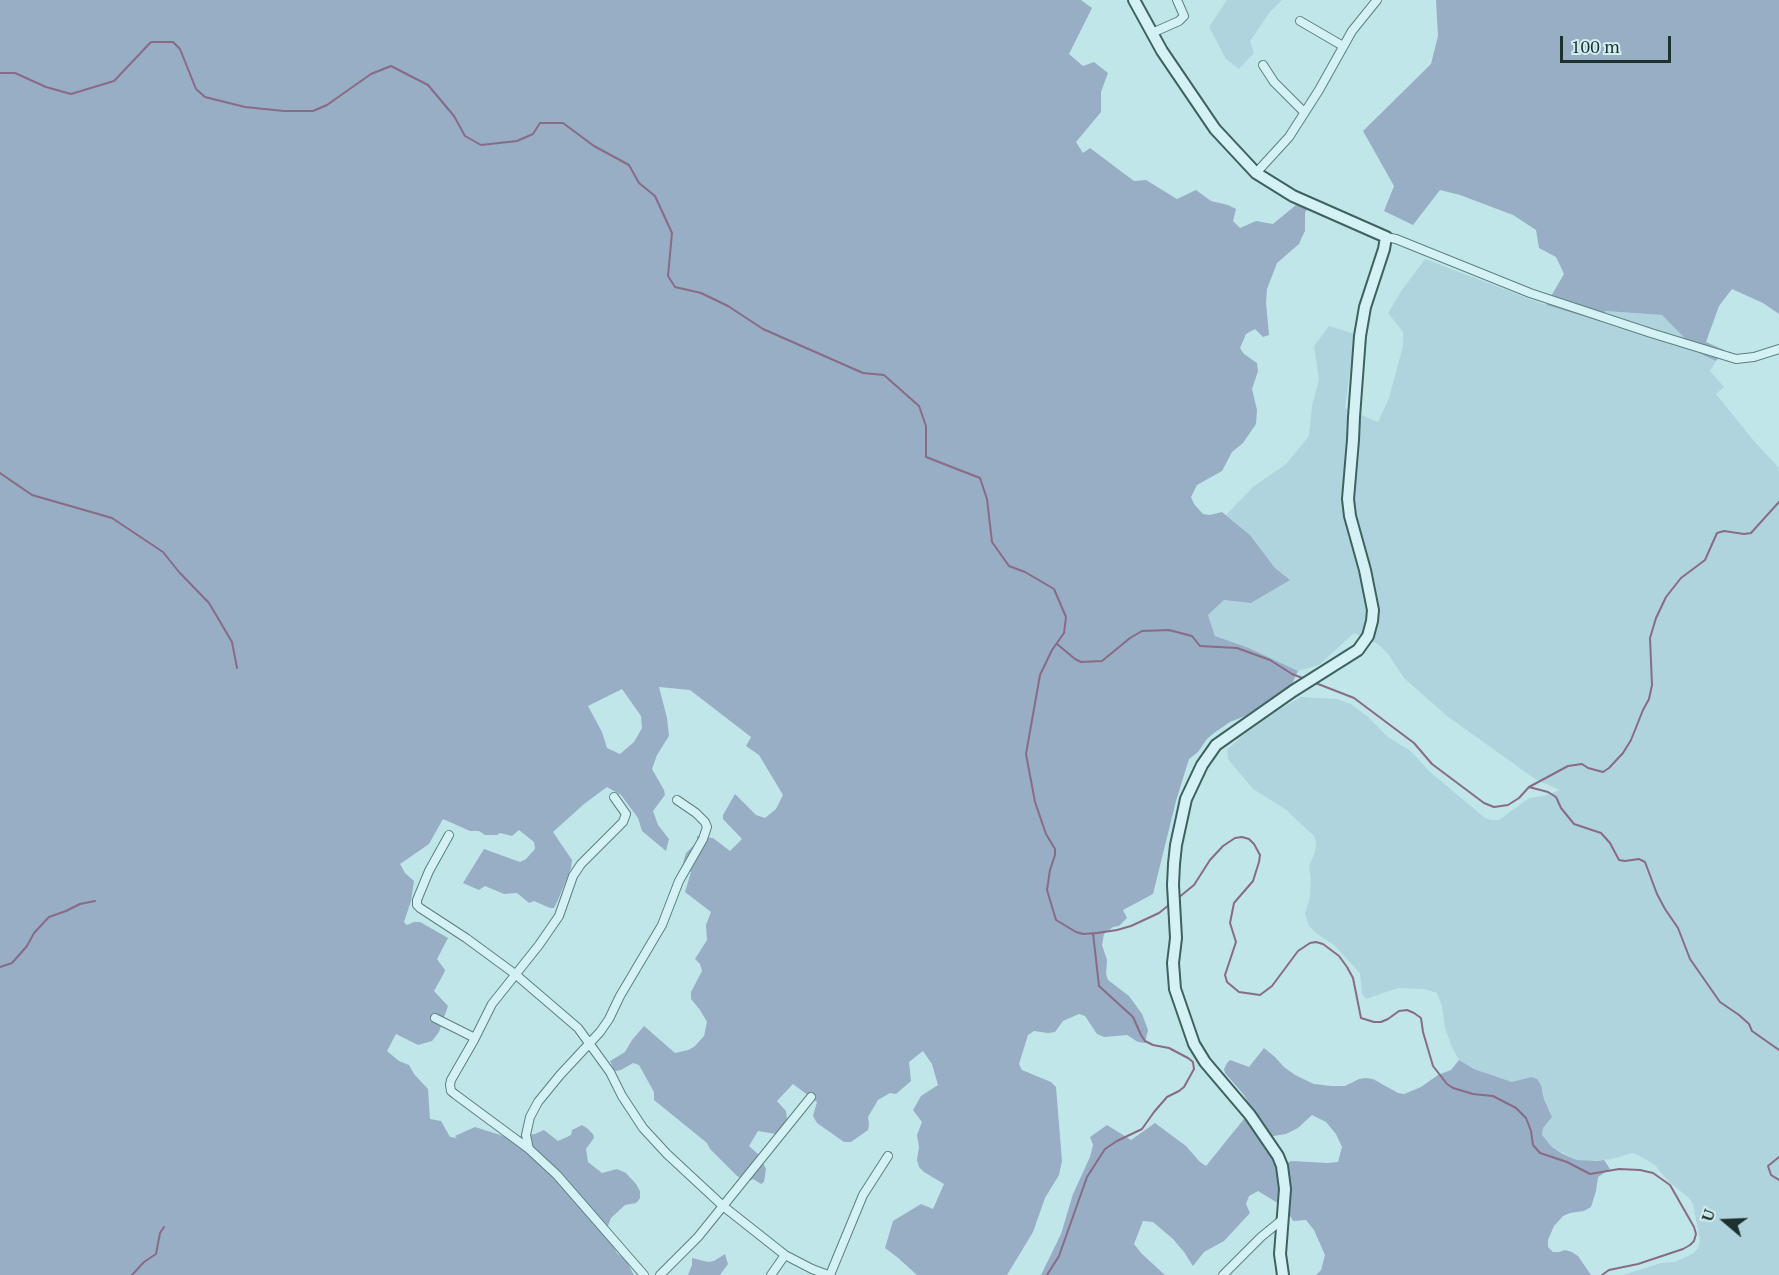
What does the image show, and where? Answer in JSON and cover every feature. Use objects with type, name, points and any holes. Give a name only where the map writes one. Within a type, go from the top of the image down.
[{"type":"main road","points":[[1137,1],[1162,51],[1215,129],[1256,173],[1293,196],[1386,237],[1365,308],[1360,336],[1348,499],[1373,610],[1368,636],[1358,650],[1293,691],[1216,745],[1202,765],[1186,799],[1176,845],[1173,885],[1176,915],[1173,963],[1175,989],[1188,1032],[1205,1062],[1250,1115],[1278,1156],[1285,1182],[1280,1254],[1283,1275]]},
{"type":"street","points":[[1152,33],[1179,21],[1184,16],[1177,0]]},
{"type":"street","points":[[1256,173],[1289,137],[1352,31],[1377,0]]},
{"type":"street","points":[[1300,21],[1343,46]]},
{"type":"street","points":[[1263,65],[1274,82],[1304,112]]},
{"type":"street","points":[[1386,237],[1395,238],[1530,293],[1736,359],[1754,357],[1779,349]]},
{"type":"street","points":[[614,796],[626,814],[623,822],[581,864],[573,876],[559,916],[492,1004],[450,1085],[451,1091],[529,1149],[557,1175],[644,1275]]},
{"type":"street","points":[[529,1149],[526,1135],[530,1117],[560,1075],[609,1019],[662,925],[679,880],[706,832],[705,822],[677,800]]},
{"type":"street","points":[[449,835],[429,871],[417,905],[515,974],[578,1028],[610,1072],[622,1096],[643,1128],[667,1154],[723,1206],[785,1255],[829,1275],[863,1195],[888,1156]]},
{"type":"street","points":[[435,1018],[475,1038]]},
{"type":"street","points":[[660,1275],[698,1237],[811,1097]]},
{"type":"street","points":[[1223,1275],[1261,1237],[1284,1218]]},
{"type":"street","points":[[771,1275],[785,1255]]},
{"type":"shaded area","points":[[0,0],[1081,0],[1092,8],[1069,54],[1083,66],[1094,62],[1108,73],[1101,92],[1101,112],[1076,142],[1083,153],[1090,148],[1134,181],[1146,180],[1177,199],[1196,190],[1211,201],[1228,205],[1236,209],[1233,221],[1240,228],[1256,221],[1273,224],[1296,205],[1307,209],[1305,231],[1299,244],[1277,263],[1267,289],[1269,335],[1263,337],[1255,329],[1246,334],[1240,348],[1244,354],[1257,363],[1258,371],[1252,389],[1257,410],[1256,424],[1243,443],[1232,452],[1222,471],[1197,485],[1191,497],[1203,514],[1222,512],[1250,535],[1275,568],[1290,580],[1251,603],[1224,600],[1208,615],[1215,636],[1249,648],[1298,671],[1292,684],[1245,716],[1230,722],[1214,733],[1189,759],[1153,894],[1123,910],[1127,918],[1119,926],[1113,927],[1104,934],[1102,945],[1107,960],[1108,980],[1129,996],[1142,1014],[1148,1030],[1145,1043],[1138,1042],[1127,1035],[1104,1037],[1097,1034],[1085,1016],[1079,1014],[1063,1021],[1055,1032],[1034,1031],[1028,1035],[1019,1064],[1022,1070],[1051,1082],[1056,1087],[1062,1161],[1059,1175],[1045,1198],[1033,1232],[1007,1275],[917,1275],[885,1248],[893,1221],[921,1204],[933,1209],[944,1184],[924,1172],[917,1160],[919,1147],[917,1135],[922,1122],[913,1110],[921,1096],[938,1085],[932,1064],[923,1051],[909,1062],[911,1081],[896,1094],[890,1093],[878,1100],[868,1117],[868,1130],[851,1142],[844,1142],[817,1123],[813,1116],[817,1102],[793,1084],[777,1101],[786,1111],[787,1120],[776,1134],[758,1131],[749,1146],[759,1155],[766,1169],[764,1182],[761,1184],[753,1179],[747,1182],[737,1176],[710,1149],[707,1143],[654,1100],[654,1092],[639,1065],[633,1063],[615,1071],[613,1068],[610,1061],[625,1052],[644,1026],[675,1053],[694,1047],[704,1036],[707,1022],[691,999],[691,992],[702,971],[695,959],[707,940],[706,925],[711,912],[685,892],[691,872],[683,863],[686,853],[697,842],[697,836],[713,838],[730,851],[742,839],[723,819],[735,794],[756,815],[765,818],[776,809],[783,795],[759,755],[746,746],[751,737],[690,690],[659,687],[669,736],[657,755],[652,769],[665,795],[653,811],[658,825],[669,839],[666,851],[642,831],[638,818],[621,795],[607,787],[553,832],[572,860],[558,900],[554,908],[550,908],[534,901],[529,903],[517,893],[504,894],[485,886],[479,890],[463,883],[484,849],[520,862],[535,849],[534,842],[519,830],[512,836],[500,833],[485,835],[443,819],[429,844],[400,864],[405,873],[414,881],[411,901],[404,922],[407,925],[420,922],[448,938],[437,959],[445,970],[434,991],[448,1006],[439,1032],[432,1041],[418,1045],[396,1034],[387,1051],[399,1061],[409,1065],[428,1089],[430,1119],[441,1121],[450,1137],[457,1138],[455,1136],[475,1127],[513,1139],[544,1130],[558,1141],[571,1135],[572,1130],[582,1125],[588,1129],[594,1138],[586,1149],[588,1162],[602,1173],[617,1169],[626,1173],[640,1191],[640,1198],[636,1203],[625,1205],[611,1218],[605,1233],[634,1275],[0,1275]],"holes":[[[622,689],[641,716],[642,728],[634,742],[620,754],[607,748],[602,732],[588,706]]]},
{"type":"shaded area","points":[[1227,0],[1282,0],[1270,12],[1250,41],[1254,53],[1239,69],[1226,59],[1209,27]]},
{"type":"shaded area","points":[[1436,0],[1779,0],[1779,314],[1763,303],[1732,289],[1719,306],[1706,342],[1724,350],[1716,361],[1699,353],[1662,315],[1605,311],[1599,321],[1546,305],[1564,274],[1556,257],[1539,248],[1536,230],[1513,215],[1440,190],[1413,225],[1384,211],[1394,186],[1363,131],[1431,64],[1438,36]]},
{"type":"shaded area","points":[[1425,259],[1546,305],[1599,321],[1604,311],[1662,315],[1699,353],[1716,361],[1710,371],[1724,387],[1716,394],[1779,468],[1779,1275],[1623,1275],[1661,1263],[1675,1262],[1694,1253],[1700,1241],[1693,1204],[1689,1198],[1668,1181],[1655,1165],[1638,1155],[1632,1153],[1612,1159],[1577,1160],[1552,1147],[1542,1135],[1543,1128],[1552,1117],[1543,1091],[1531,1077],[1512,1082],[1474,1069],[1459,1060],[1445,1028],[1442,1006],[1437,993],[1424,989],[1398,988],[1366,999],[1362,994],[1360,973],[1334,945],[1309,926],[1305,914],[1310,897],[1309,866],[1315,852],[1314,836],[1285,809],[1253,789],[1228,759],[1227,750],[1241,737],[1301,697],[1337,699],[1351,704],[1388,737],[1411,751],[1429,771],[1485,818],[1499,820],[1529,798],[1560,790],[1535,779],[1447,716],[1404,678],[1388,654],[1378,644],[1354,633],[1319,665],[1298,671],[1249,648],[1215,636],[1208,615],[1224,600],[1251,603],[1289,580],[1275,568],[1250,535],[1226,515],[1253,487],[1286,464],[1309,436],[1312,406],[1319,379],[1314,346],[1329,326],[1355,334],[1345,408],[1378,422],[1389,398],[1403,346],[1403,332],[1388,313]]},
{"type":"shaded area","points":[[1264,1048],[1295,1075],[1314,1084],[1345,1086],[1366,1078],[1404,1094],[1451,1070],[1459,1060],[1474,1069],[1512,1082],[1531,1077],[1537,1079],[1552,1117],[1543,1128],[1542,1135],[1552,1147],[1563,1154],[1577,1160],[1604,1160],[1610,1169],[1598,1177],[1591,1207],[1563,1216],[1554,1226],[1548,1240],[1548,1247],[1553,1252],[1565,1250],[1578,1256],[1591,1275],[1316,1275],[1321,1270],[1325,1255],[1314,1230],[1306,1220],[1293,1221],[1286,1208],[1258,1191],[1249,1196],[1246,1204],[1250,1213],[1224,1241],[1204,1252],[1193,1266],[1173,1239],[1153,1222],[1143,1221],[1134,1244],[1165,1275],[1041,1275],[1061,1234],[1073,1194],[1090,1157],[1093,1145],[1090,1137],[1107,1125],[1131,1140],[1155,1123],[1186,1146],[1206,1166],[1252,1109],[1224,1069],[1230,1060],[1249,1067]],"holes":[[[1312,1115],[1326,1122],[1336,1134],[1342,1147],[1338,1162],[1292,1161],[1278,1165],[1261,1138],[1286,1134],[1298,1128]]]},
{"type":"shaded area","points":[[725,1254],[728,1264],[720,1275],[688,1275],[692,1258],[708,1262]]},
{"type":"waterway","points":[[0,73],[15,73],[46,87],[71,94],[114,81],[151,42],[173,42],[180,49],[196,89],[205,97],[245,107],[313,111],[327,105],[371,74],[391,66],[428,85],[454,116],[465,136],[481,145],[517,141],[533,134],[540,123],[563,123],[594,146],[629,165],[639,183],[655,196],[672,233],[668,276],[675,287],[701,293],[728,306],[763,329],[863,373],[884,375],[919,406],[926,426],[926,457],[980,478],[987,499],[992,542],[1009,566],[1025,572],[1054,589],[1066,617],[1064,633],[1052,650],[1040,675],[1026,754],[1035,802],[1046,834],[1055,849],[1047,890],[1056,920],[1076,932],[1097,933],[1131,926],[1159,913],[1169,905]]},
{"type":"waterway","points":[[0,473],[32,495],[112,518],[163,552],[209,603],[232,642],[237,668]]},
{"type":"waterway","points":[[1313,682],[1354,698],[1414,743],[1432,764],[1484,803],[1494,807],[1508,805],[1519,798],[1529,787],[1568,766],[1582,764],[1603,772],[1623,753],[1649,699],[1652,685],[1650,638],[1666,597],[1681,578],[1705,560],[1717,533],[1724,531],[1751,533],[1779,502]]},
{"type":"waterway","points":[[1057,644],[1081,662],[1102,661],[1142,631],[1169,630],[1192,636],[1200,646],[1237,648],[1270,660],[1292,674],[1305,679]]},
{"type":"waterway","points":[[1529,787],[1548,792],[1556,797],[1561,808],[1574,824],[1601,833],[1610,843],[1619,860],[1639,859],[1645,862],[1657,894],[1678,928],[1690,959],[1720,1002],[1749,1024],[1752,1031],[1779,1050]]},
{"type":"waterway","points":[[1178,898],[1194,885],[1210,860],[1223,846],[1235,838],[1249,839],[1260,855],[1259,862],[1253,881],[1234,903],[1230,923],[1236,942],[1225,975],[1227,982],[1239,992],[1260,995],[1272,986],[1298,951],[1310,943],[1323,944],[1339,956],[1353,978],[1361,1018],[1381,1022],[1399,1011],[1407,1010],[1421,1018],[1433,1066],[1447,1084],[1473,1094],[1493,1096],[1516,1108],[1526,1118],[1533,1145],[1540,1153],[1567,1162],[1590,1174],[1619,1169],[1640,1170],[1653,1173],[1670,1185],[1694,1227],[1696,1234],[1694,1241],[1683,1249],[1638,1264],[1609,1270],[1602,1275]]},
{"type":"waterway","points":[[0,967],[12,963],[49,917],[80,904],[95,901]]},
{"type":"waterway","points":[[1047,1275],[1059,1256],[1087,1177],[1105,1149],[1142,1129],[1167,1097],[1184,1087],[1194,1069],[1193,1062],[1188,1058],[1169,1048],[1145,1041],[1133,1017],[1099,986],[1093,933]]},
{"type":"waterway","points":[[1779,1157],[1768,1166],[1771,1175],[1779,1180]]},
{"type":"waterway","points":[[132,1275],[144,1262],[156,1254],[160,1233],[164,1227]]}]
